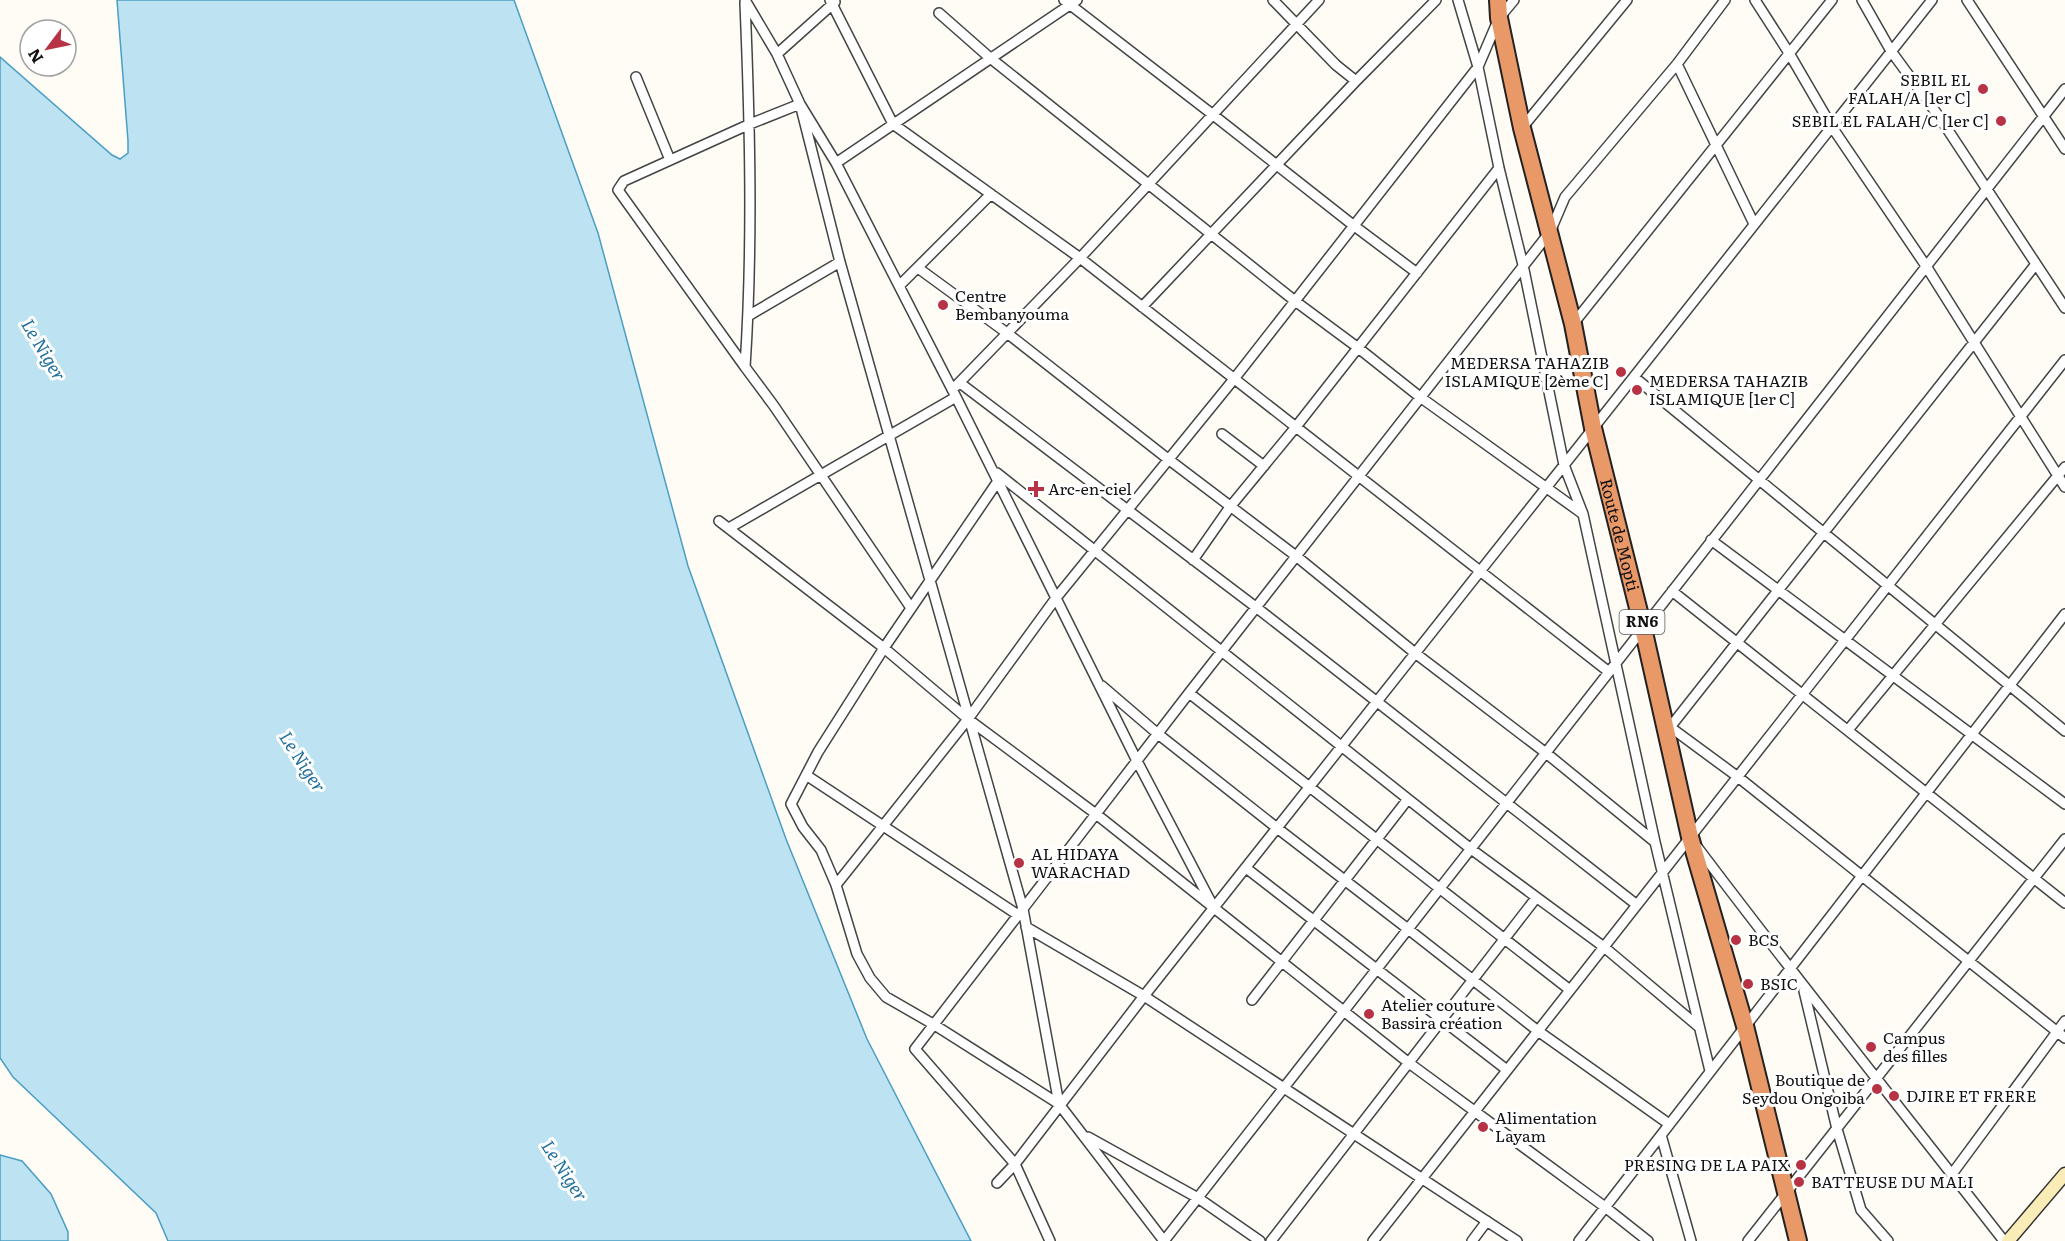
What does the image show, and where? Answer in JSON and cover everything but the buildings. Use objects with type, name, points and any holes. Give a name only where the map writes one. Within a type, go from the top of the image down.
[{"type":"highway","name":"Route de Mopti","points":[[1496,0],[1522,128],[1573,324],[1593,428],[1667,724],[1690,837],[1745,1026],[1798,1241]]},
{"type":"street","points":[[745,0],[777,54],[800,104],[836,163],[956,390],[993,471],[1098,683],[1214,908]]},
{"type":"street","points":[[745,0],[750,124],[748,316],[745,367]]},
{"type":"street","points":[[1273,0],[1336,65],[1356,81]]},
{"type":"street","points":[[729,528],[889,437],[956,390],[1319,0]]},
{"type":"street","points":[[1142,307],[1436,0]]},
{"type":"street","points":[[1458,0],[1478,67],[1499,168],[1523,265],[1564,465],[1582,514],[1612,668],[1710,1071]]},
{"type":"street","points":[[836,885],[968,719],[1056,598],[1126,509],[1234,379],[1478,67],[1499,18],[1514,0]]},
{"type":"street","points":[[1522,128],[1627,0]]},
{"type":"street","points":[[1050,1241],[1015,1164],[915,1049],[1189,693],[1550,232],[1565,197],[1677,64],[1725,0]]},
{"type":"street","points":[[1755,0],[1832,127],[1926,266],[2065,488]]},
{"type":"street","points":[[1573,324],[1832,0]]},
{"type":"street","points":[[1862,0],[1891,51],[1940,118],[2065,308]]},
{"type":"street","points":[[997,1183],[1015,1164],[1144,996],[1932,0]]},
{"type":"street","points":[[1967,0],[2065,149]]},
{"type":"street","points":[[777,54],[833,1],[893,124],[1080,258],[1479,572],[1612,668]]},
{"type":"street","points":[[836,163],[1070,1],[1417,273]]},
{"type":"street","points":[[939,13],[989,57],[1295,301],[1420,397],[1582,514]]},
{"type":"street","points":[[1677,64],[1754,224]]},
{"type":"street","points":[[636,76],[670,160]]},
{"type":"street","points":[[998,481],[884,648],[818,752],[791,804],[803,827],[821,850],[836,885],[856,954],[870,978],[886,997],[1059,1104],[1164,1241],[2065,88]]},
{"type":"street","points":[[800,104],[624,181],[618,190],[774,406],[911,608]]},
{"type":"street","points":[[800,104],[840,262],[1026,927],[1059,1104]]},
{"type":"street","points":[[1193,560],[1230,507],[1295,428],[1499,168]]},
{"type":"street","points":[[899,286],[991,194]]},
{"type":"street","points":[[748,316],[840,262]]},
{"type":"street","points":[[2036,264],[1737,642],[1667,724],[1738,777],[2061,1035]]},
{"type":"street","points":[[918,268],[1007,333],[1296,556],[1655,842]]},
{"type":"street","points":[[1373,1241],[2065,360]]},
{"type":"street","points":[[1634,377],[2065,731]]},
{"type":"street","points":[[956,390],[1126,509],[1257,608],[1637,905]]},
{"type":"street","points":[[1222,434],[1264,466]]},
{"type":"street","points":[[1848,730],[2065,466]]},
{"type":"street","points":[[993,471],[1471,849],[1604,947],[1699,1027]]},
{"type":"street","points":[[719,521],[884,648],[968,719],[1096,814],[1409,1063],[1648,1241]]},
{"type":"street","points":[[1711,540],[2065,804]]},
{"type":"street","points":[[1672,591],[2065,903]]},
{"type":"street","points":[[1579,1241],[2065,614]]},
{"type":"street","points":[[1098,683],[1158,734],[1538,1031],[1669,1124]]},
{"type":"street","points":[[1189,693],[1570,990]]},
{"type":"street","points":[[806,776],[1020,912]]},
{"type":"street","points":[[1252,1000],[1407,799]]},
{"type":"street","points":[[1690,837],[1789,970],[1877,1077],[2006,1241],[2065,1174]]},
{"type":"street","points":[[1748,1241],[2065,839]]},
{"type":"street","points":[[1246,868],[1507,1070]]},
{"type":"street","points":[[1271,1241],[1536,898]]},
{"type":"street","points":[[1026,927],[1144,996],[1517,1241]]},
{"type":"street","points":[[1803,986],[1837,1129],[1861,1210],[1888,1241]]},
{"type":"street","points":[[1952,1173],[2061,1035],[2065,1021]]},
{"type":"street","points":[[1084,1135],[1198,1197],[1260,1241]]},
{"type":"street","points":[[1661,1135],[1691,1241]]},
{"type":"street","points":[[1472,1241],[1487,1221]]},
{"type":"water","name":"Le Niger","points":[[117,0],[514,0],[598,233],[688,566],[786,839],[867,1039],[971,1241],[168,1241],[156,1213],[13,1077],[0,1058],[0,57],[18,73],[18,78],[24,78],[112,155],[120,159],[128,153]]},
{"type":"water","points":[[0,1155],[22,1161],[51,1194],[68,1232],[68,1241],[0,1241]]},
{"type":"place","name":"SEBIL EL FALAH/A [1er C]","points":[[1983,89]]},
{"type":"place","name":"SEBIL EL FALAH/C [1er C]","points":[[2001,121]]},
{"type":"place","name":"Centre Bembanyouma","points":[[943,305]]},
{"type":"place","name":"MEDERSA TAHAZIB ISLAMIQUE [2ème C]","points":[[1621,372]]},
{"type":"place","name":"MEDERSA TAHAZIB ISLAMIQUE [1er C]","points":[[1637,390]]},
{"type":"place","name":"Arc-en-ciel","points":[[1036,489]]},
{"type":"place","name":"AL HIDAYA WARACHAD","points":[[1019,863]]},
{"type":"place","name":"BCS","points":[[1736,940]]},
{"type":"place","name":"BSIC","points":[[1748,984]]},
{"type":"place","name":"Atelier couture Bassira création","points":[[1369,1014]]},
{"type":"place","name":"Campus des filles","points":[[1871,1047]]},
{"type":"place","name":"Boutique de Seydou Ongoiba","points":[[1877,1089]]},
{"type":"place","name":"DJIRE ET FRERE","points":[[1894,1096]]},
{"type":"place","name":"Alimentation Layam","points":[[1483,1127]]},
{"type":"place","name":"PRESING DE LA PAIX","points":[[1801,1165]]},
{"type":"place","name":"BATTEUSE DU MALI","points":[[1799,1182]]}]
